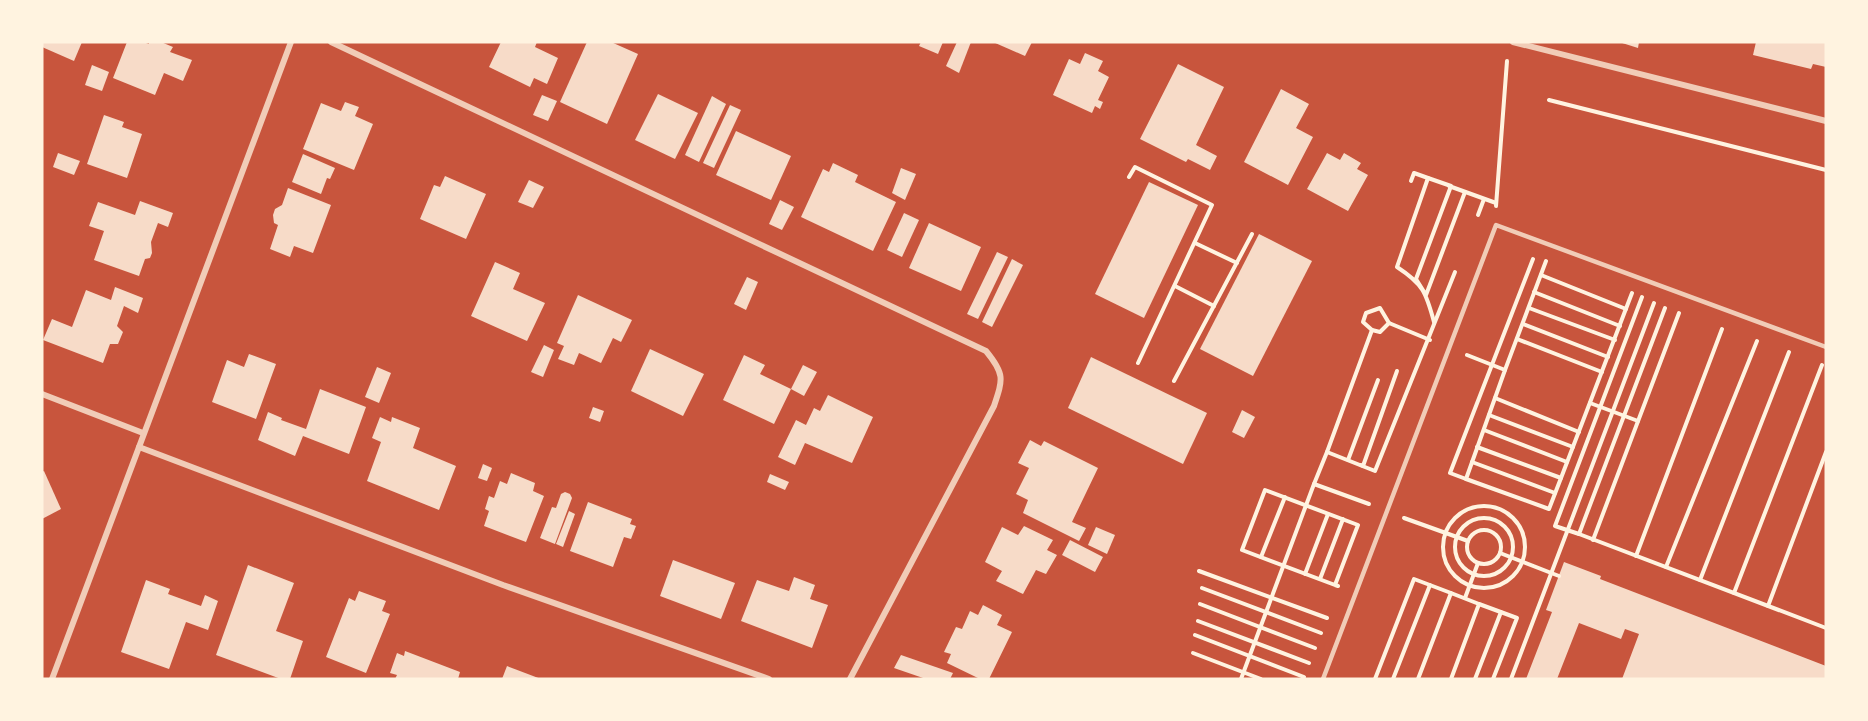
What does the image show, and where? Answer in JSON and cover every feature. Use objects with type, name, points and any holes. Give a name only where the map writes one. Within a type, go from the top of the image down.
[{"type":"street","points":[[52,679],[291,42]]},
{"type":"street","points":[[331,42],[986,351],[998,366],[1002,382],[994,406],[850,679]]},
{"type":"street","points":[[1513,42],[1826,121]]},
{"type":"street","points":[[42,394],[143,433]]},
{"type":"street","points":[[139,447],[503,585],[769,679]]},
{"type":"lane","points":[[1323,679],[1496,225],[1826,347]]},
{"type":"path","points":[[1496,225],[1507,58]]},
{"type":"path","points":[[1549,100],[1826,170]]},
{"type":"path","points":[[1129,177],[1135,167],[1212,205],[1138,363]]},
{"type":"path","points":[[1411,181],[1414,173],[1496,203]]},
{"type":"path","points":[[1428,178],[1397,267],[1416,279],[1426,295],[1434,324]]},
{"type":"path","points":[[1416,279],[1451,186]]},
{"type":"path","points":[[1426,295],[1466,192]]},
{"type":"path","points":[[1476,220],[1484,199]]},
{"type":"path","points":[[1174,381],[1252,234]]},
{"type":"path","points":[[1195,243],[1237,263]]},
{"type":"path","points":[[1466,479],[1552,245]]},
{"type":"path","points":[[1534,255],[1450,473],[1549,509],[1638,277]]},
{"type":"path","points":[[1372,330],[1327,452],[1375,471],[1459,261]]},
{"type":"path","points":[[1541,275],[1627,309]]},
{"type":"path","points":[[1175,286],[1214,306]]},
{"type":"path","points":[[1511,679],[1661,286]]},
{"type":"path","points":[[1534,292],[1620,326]]},
{"type":"path","points":[[1579,534],[1667,304],[1643,294],[1555,526],[1826,628]]},
{"type":"path","points":[[1389,323],[1380,332],[1372,330],[1364,321],[1366,313],[1380,308],[1389,323],[1505,370]]},
{"type":"path","points":[[1528,308],[1615,340]]},
{"type":"path","points":[[1593,540],[1681,308]]},
{"type":"path","points":[[1522,324],[1608,357]]},
{"type":"path","points":[[1636,556],[1724,325]]},
{"type":"path","points":[[1666,567],[1758,338],[1750,335]]},
{"type":"path","points":[[1517,339],[1602,372]]},
{"type":"path","points":[[1700,580],[1790,350]]},
{"type":"path","points":[[1734,593],[1823,362],[1826,363]]},
{"type":"path","points":[[1363,466],[1397,371]]},
{"type":"path","points":[[1348,460],[1378,380]]},
{"type":"path","points":[[1495,398],[1579,432]]},
{"type":"path","points":[[1590,403],[1638,421]]},
{"type":"path","points":[[1489,415],[1573,447]]},
{"type":"path","points":[[1484,430],[1567,462]]},
{"type":"path","points":[[1477,447],[1561,478]]},
{"type":"path","points":[[1767,606],[1826,452]]},
{"type":"path","points":[[1472,462],[1556,493]]},
{"type":"path","points":[[1241,679],[1314,484]]},
{"type":"path","points":[[1335,585],[1358,525],[1265,490],[1242,550],[1335,585],[1342,587]]},
{"type":"path","points":[[1261,557],[1285,497]]},
{"type":"path","points":[[1473,507],[1499,508],[1511,516],[1520,527],[1525,541],[1525,555],[1522,562],[1520,568],[1510,579],[1498,586],[1484,588],[1470,585],[1459,579],[1444,558],[1443,545],[1446,533],[1452,521],[1473,507]]},
{"type":"path","points":[[1305,573],[1328,514]]},
{"type":"path","points":[[1320,579],[1343,519]]},
{"type":"path","points":[[1474,520],[1494,520],[1508,531],[1512,540],[1511,558],[1506,566],[1491,575],[1474,574],[1464,569],[1458,561],[1455,542],[1465,525],[1474,520]]},
{"type":"path","points":[[1485,530],[1496,534],[1501,545],[1500,554],[1495,561],[1490,563],[1473,561],[1467,552],[1468,541],[1475,533],[1485,530]]},
{"type":"path","points":[[1500,554],[1559,576]]},
{"type":"path","points":[[1465,598],[1478,563]]},
{"type":"path","points":[[1199,571],[1331,619]]},
{"type":"path","points":[[1375,679],[1414,579],[1517,618],[1494,679]]},
{"type":"path","points":[[1393,679],[1430,584]]},
{"type":"path","points":[[1202,588],[1325,634]]},
{"type":"path","points":[[1418,679],[1451,593]]},
{"type":"path","points":[[1200,604],[1319,649]]},
{"type":"path","points":[[1451,679],[1479,604]]},
{"type":"path","points":[[1476,679],[1501,612]]},
{"type":"path","points":[[1198,621],[1312,664]]},
{"type":"path","points":[[1195,635],[1307,679]]},
{"type":"path","points":[[1193,653],[1261,679]]},
{"type":"building","points":[[42,42],[82,42],[74,61],[42,47]]},
{"type":"building","points":[[127,42],[149,44],[149,42],[161,42],[173,47],[170,52],[192,60],[183,81],[164,73],[155,95],[113,78]]},
{"type":"building","points":[[501,42],[537,42],[535,47],[558,58],[547,84],[534,78],[530,87],[489,67]]},
{"type":"building","points":[[587,42],[611,42],[638,54],[607,124],[560,102]]},
{"type":"building","points":[[921,42],[943,42],[938,54],[919,46]]},
{"type":"building","points":[[957,42],[971,42],[959,73],[946,66]]},
{"type":"building","points":[[993,42],[1032,42],[1025,56]]},
{"type":"building","points":[[1619,42],[1639,42],[1638,48]]},
{"type":"building","points":[[1756,42],[1826,42],[1826,67],[1813,64],[1811,69],[1753,55]]},
{"type":"building","points":[[1085,53],[1103,61],[1098,71],[1109,77],[1098,100],[1103,102],[1100,109],[1095,106],[1092,113],[1053,95],[1069,59],[1080,64]]},
{"type":"building","points":[[1178,64],[1224,87],[1196,145],[1217,156],[1210,170],[1188,159],[1186,162],[1140,139]]},
{"type":"building","points":[[92,65],[109,72],[102,91],[85,85]]},
{"type":"building","points":[[1281,89],[1309,104],[1296,128],[1313,137],[1288,185],[1244,162]]},
{"type":"building","points":[[658,94],[698,113],[675,159],[635,140]]},
{"type":"building","points":[[542,95],[557,101],[548,121],[533,115]]},
{"type":"building","points":[[712,96],[726,104],[699,162],[685,155]]},
{"type":"building","points":[[345,102],[359,107],[355,116],[373,124],[354,170],[303,149],[321,103],[341,111]]},
{"type":"building","points":[[730,105],[741,110],[714,168],[703,163]]},
{"type":"building","points":[[104,115],[124,122],[122,127],[142,134],[127,178],[87,164]]},
{"type":"building","points":[[736,131],[791,156],[771,200],[716,175]]},
{"type":"building","points":[[58,153],[80,161],[74,175],[53,167]]},
{"type":"building","points":[[1327,153],[1340,160],[1344,153],[1361,163],[1357,169],[1368,175],[1348,211],[1307,189]]},
{"type":"building","points":[[303,154],[335,168],[330,179],[327,178],[321,194],[292,182]]},
{"type":"building","points":[[833,163],[858,175],[855,182],[896,202],[873,251],[801,217],[823,169],[829,172]]},
{"type":"building","points":[[901,168],[916,174],[905,200],[892,193]]},
{"type":"building","points":[[445,176],[486,194],[466,239],[420,219],[434,185],[440,187]]},
{"type":"building","points":[[529,180],[544,187],[533,208],[518,202]]},
{"type":"building","points":[[1149,182],[1198,205],[1144,318],[1095,294]]},
{"type":"building","points":[[288,188],[331,205],[313,253],[294,246],[290,257],[270,249],[278,225],[274,223],[273,215],[275,209],[282,205]]},
{"type":"building","points":[[780,200],[794,207],[782,230],[769,224]]},
{"type":"building","points":[[140,201],[173,213],[168,227],[158,223],[151,242],[152,253],[150,258],[145,259],[139,276],[94,260],[104,231],[89,226],[98,202],[135,215]]},
{"type":"building","points":[[904,213],[919,220],[902,257],[887,250]]},
{"type":"building","points":[[929,223],[981,247],[961,291],[909,268]]},
{"type":"building","points":[[1259,234],[1312,261],[1253,376],[1200,349]]},
{"type":"building","points":[[997,252],[1008,257],[978,319],[967,314]]},
{"type":"building","points":[[1012,259],[1023,265],[992,327],[982,322]]},
{"type":"building","points":[[495,262],[520,273],[513,289],[545,303],[527,341],[471,316]]},
{"type":"building","points":[[747,277],[758,282],[746,310],[734,304]]},
{"type":"building","points":[[115,287],[143,298],[138,313],[124,306],[117,326],[123,332],[118,344],[110,344],[103,363],[43,340],[52,319],[72,327],[86,290],[111,300]]},
{"type":"building","points":[[578,295],[632,320],[621,342],[613,338],[601,363],[579,353],[574,365],[558,359],[564,346],[557,343]]},
{"type":"building","points":[[544,345],[554,350],[543,377],[531,372]]},
{"type":"building","points":[[650,349],[704,374],[683,416],[631,391]]},
{"type":"building","points":[[249,354],[276,364],[256,419],[212,402],[227,360],[244,367]]},
{"type":"building","points":[[744,355],[765,365],[760,374],[791,389],[774,424],[723,400]]},
{"type":"building","points":[[1091,357],[1207,413],[1183,464],[1068,408]]},
{"type":"building","points":[[803,365],[817,372],[804,396],[791,389]]},
{"type":"building","points":[[377,367],[391,373],[379,403],[365,397]]},
{"type":"building","points":[[320,389],[366,407],[349,454],[303,436],[295,456],[258,440],[268,412],[282,418],[281,420],[306,429]]},
{"type":"building","points":[[828,395],[873,417],[852,463],[805,443],[795,465],[778,457],[796,420],[806,425],[814,408],[820,411]]},
{"type":"building","points":[[593,407],[604,411],[600,422],[589,418]]},
{"type":"building","points":[[1242,410],[1255,417],[1244,438],[1232,432]]},
{"type":"building","points":[[380,417],[391,422],[392,417],[420,428],[413,448],[456,466],[439,510],[367,481],[381,442],[372,438]]},
{"type":"building","points":[[1030,440],[1041,446],[1044,441],[1098,468],[1072,522],[1086,528],[1079,541],[1023,513],[1028,500],[1016,494],[1029,468],[1018,463]]},
{"type":"building","points":[[483,464],[492,468],[487,481],[478,478]]},
{"type":"building","points":[[44,471],[61,509],[42,519],[42,472]]},
{"type":"building","points":[[511,473],[535,483],[533,491],[544,496],[526,542],[484,526],[489,511],[485,509],[489,496],[494,498],[500,481],[507,484]]},
{"type":"building","points":[[770,474],[789,482],[785,490],[767,482]]},
{"type":"building","points":[[565,492],[572,498],[555,544],[540,538],[552,507],[556,508],[561,494]]},
{"type":"building","points":[[588,502],[632,519],[630,524],[636,526],[631,539],[624,537],[613,567],[570,551]]},
{"type":"building","points":[[569,511],[575,514],[563,547],[556,544]]},
{"type":"building","points":[[1024,526],[1053,540],[1047,550],[1057,555],[1046,574],[1036,570],[1023,594],[996,581],[1002,571],[985,562],[1002,527],[1018,535]]},
{"type":"building","points":[[1096,527],[1115,535],[1107,554],[1088,545]]},
{"type":"building","points":[[1070,540],[1103,557],[1095,572],[1062,555]]},
{"type":"building","points":[[673,560],[735,583],[721,619],[660,596]]},
{"type":"building","points":[[1564,562],[1601,576],[1600,579],[1826,666],[1826,679],[1622,679],[1639,634],[1625,629],[1621,639],[1579,623],[1557,679],[1526,679],[1552,612],[1546,610]]},
{"type":"building","points":[[248,565],[294,583],[276,631],[303,641],[290,679],[281,679],[216,655]]},
{"type":"building","points":[[794,577],[815,585],[810,599],[828,605],[812,648],[741,621],[757,580],[789,591]]},
{"type":"building","points":[[146,580],[170,589],[168,594],[201,606],[205,595],[218,601],[208,630],[186,622],[169,669],[121,652]]},
{"type":"building","points":[[359,591],[386,601],[382,611],[390,614],[366,673],[326,657],[349,598],[355,601]]},
{"type":"building","points":[[983,605],[1002,615],[997,625],[1012,632],[989,679],[980,679],[947,663],[951,654],[944,652],[956,627],[962,629],[970,611],[978,615]]},
{"type":"building","points":[[405,651],[460,672],[458,679],[395,679],[397,675],[390,673],[397,653],[404,656]]},
{"type":"building","points":[[901,655],[953,673],[950,679],[926,679],[894,668]]},
{"type":"building","points":[[507,666],[541,679],[502,679]]}]
